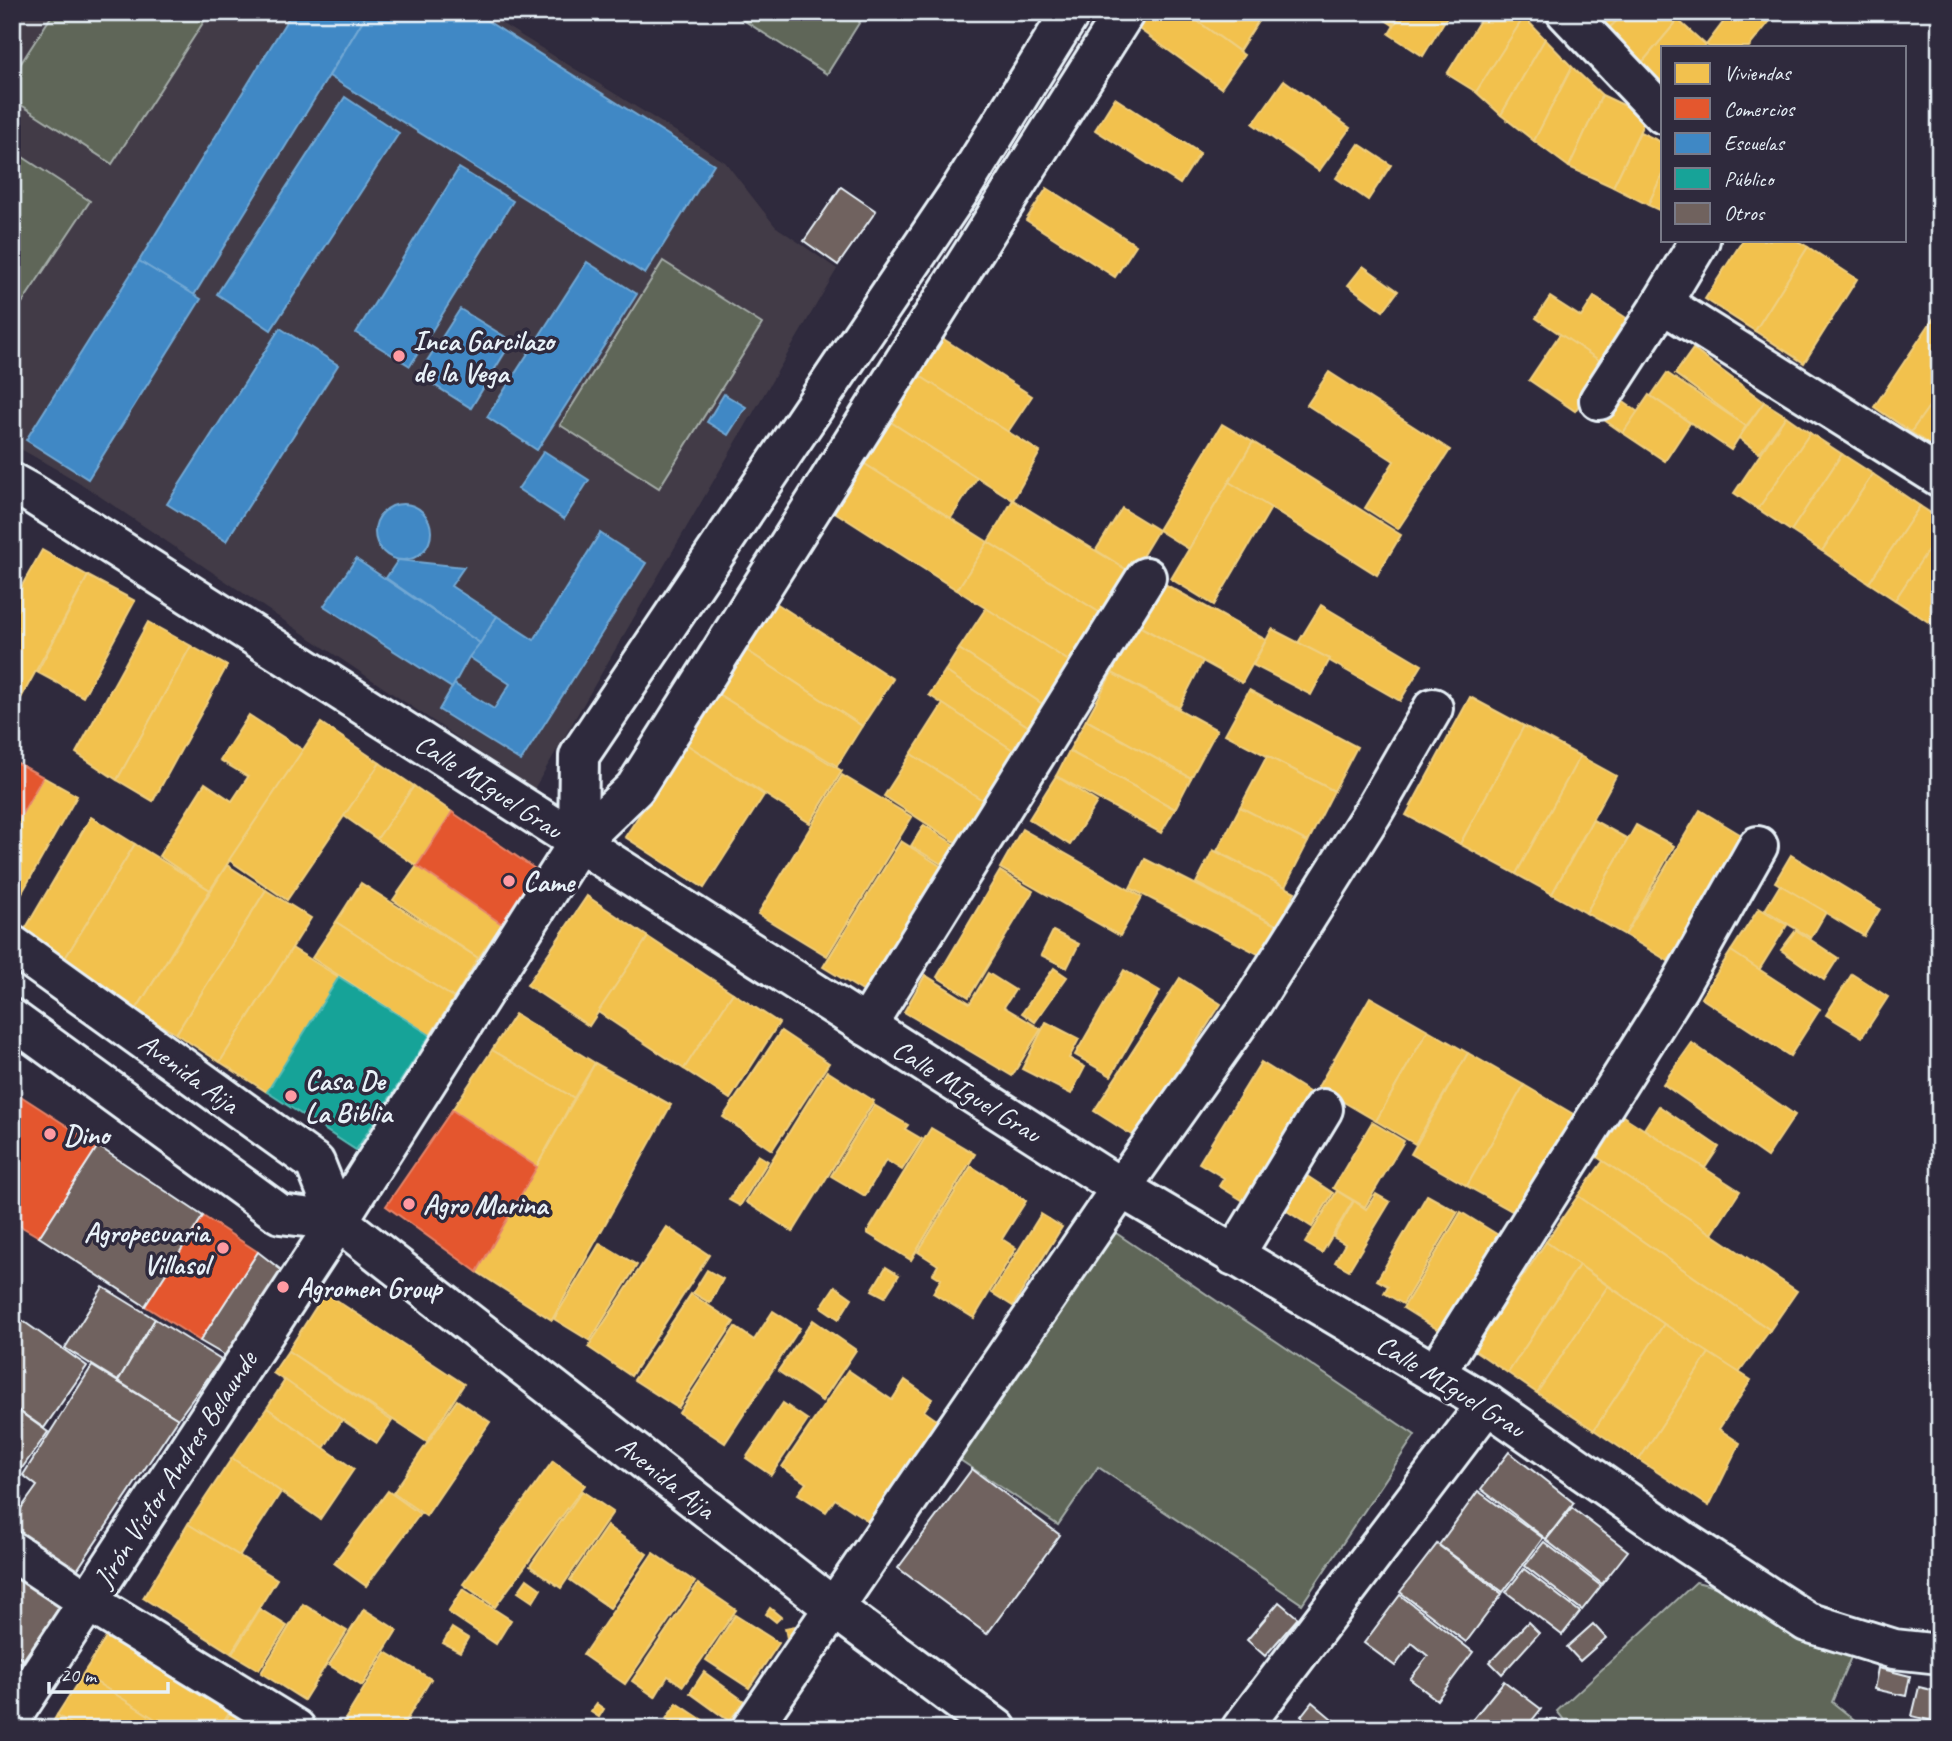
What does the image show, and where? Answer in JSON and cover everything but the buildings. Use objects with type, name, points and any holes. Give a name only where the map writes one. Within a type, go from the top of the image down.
[{"type":"street","points":[[578,843],[579,756],[961,189],[1071,12]]},
{"type":"street","name":"Jirón Victor Andres Belaunde","points":[[12,1717],[338,1221],[578,843],[635,788],[1125,12]]},
{"type":"street","points":[[1566,12],[1661,112]]},
{"type":"street","points":[[1599,400],[1699,242]]},
{"type":"street","points":[[1662,303],[1940,477]]},
{"type":"street","name":"Calle MIguel Grau","points":[[12,483],[1121,1188],[1487,1404],[1685,1542],[1807,1622],[1894,1649],[1940,1654]]},
{"type":"street","points":[[866,1026],[1146,577]]},
{"type":"street","points":[[751,1729],[1121,1188],[1253,1002],[1373,812],[1433,708]]},
{"type":"street","points":[[1435,1374],[1678,988],[1758,846]]},
{"type":"street","name":"Avenida Aija","points":[[12,945],[314,1163],[338,1221],[833,1607],[997,1729]]},
{"type":"street","points":[[12,1019],[280,1213],[338,1221]]},
{"type":"street","points":[[1234,1256],[1323,1109]]},
{"type":"street","points":[[1241,1729],[1487,1404]]},
{"type":"street","points":[[12,1551],[89,1602],[296,1729]]},
{"type":"shaded area","name":"Inca Garcilazo de la Vega","points":[[12,12],[483,12],[725,162],[775,226],[837,269],[534,789],[77,481],[12,444]]},
{"type":"green space","points":[[54,12],[210,12],[112,164],[12,99],[12,77]]},
{"type":"green space","points":[[731,12],[866,12],[827,74]]},
{"type":"green space","points":[[12,150],[90,201],[12,318]]},
{"type":"green space","points":[[663,261],[762,324],[659,488],[560,425]]},
{"type":"green space","points":[[1113,1231],[1415,1435],[1302,1604],[1098,1467],[1058,1525],[960,1460]]},
{"type":"green space","points":[[1696,1582],[1748,1595],[1854,1650],[1832,1702],[1866,1729],[1571,1729],[1557,1711]]},
{"type":"green space","points":[[797,1720],[837,1726],[842,1729],[796,1729]]},
{"type":"place","name":"Inca Garcilazo de la Vega","points":[[399,356]]},
{"type":"place","name":"Came","points":[[509,881]]},
{"type":"place","name":"Casa De La Biblia","points":[[291,1096]]},
{"type":"place","name":"Dino","points":[[50,1134]]},
{"type":"place","name":"Agro Marina","points":[[409,1204]]},
{"type":"place","name":"Agropecuaria Villasol","points":[[223,1248]]},
{"type":"place","name":"Agromen Group","points":[[283,1287]]}]
